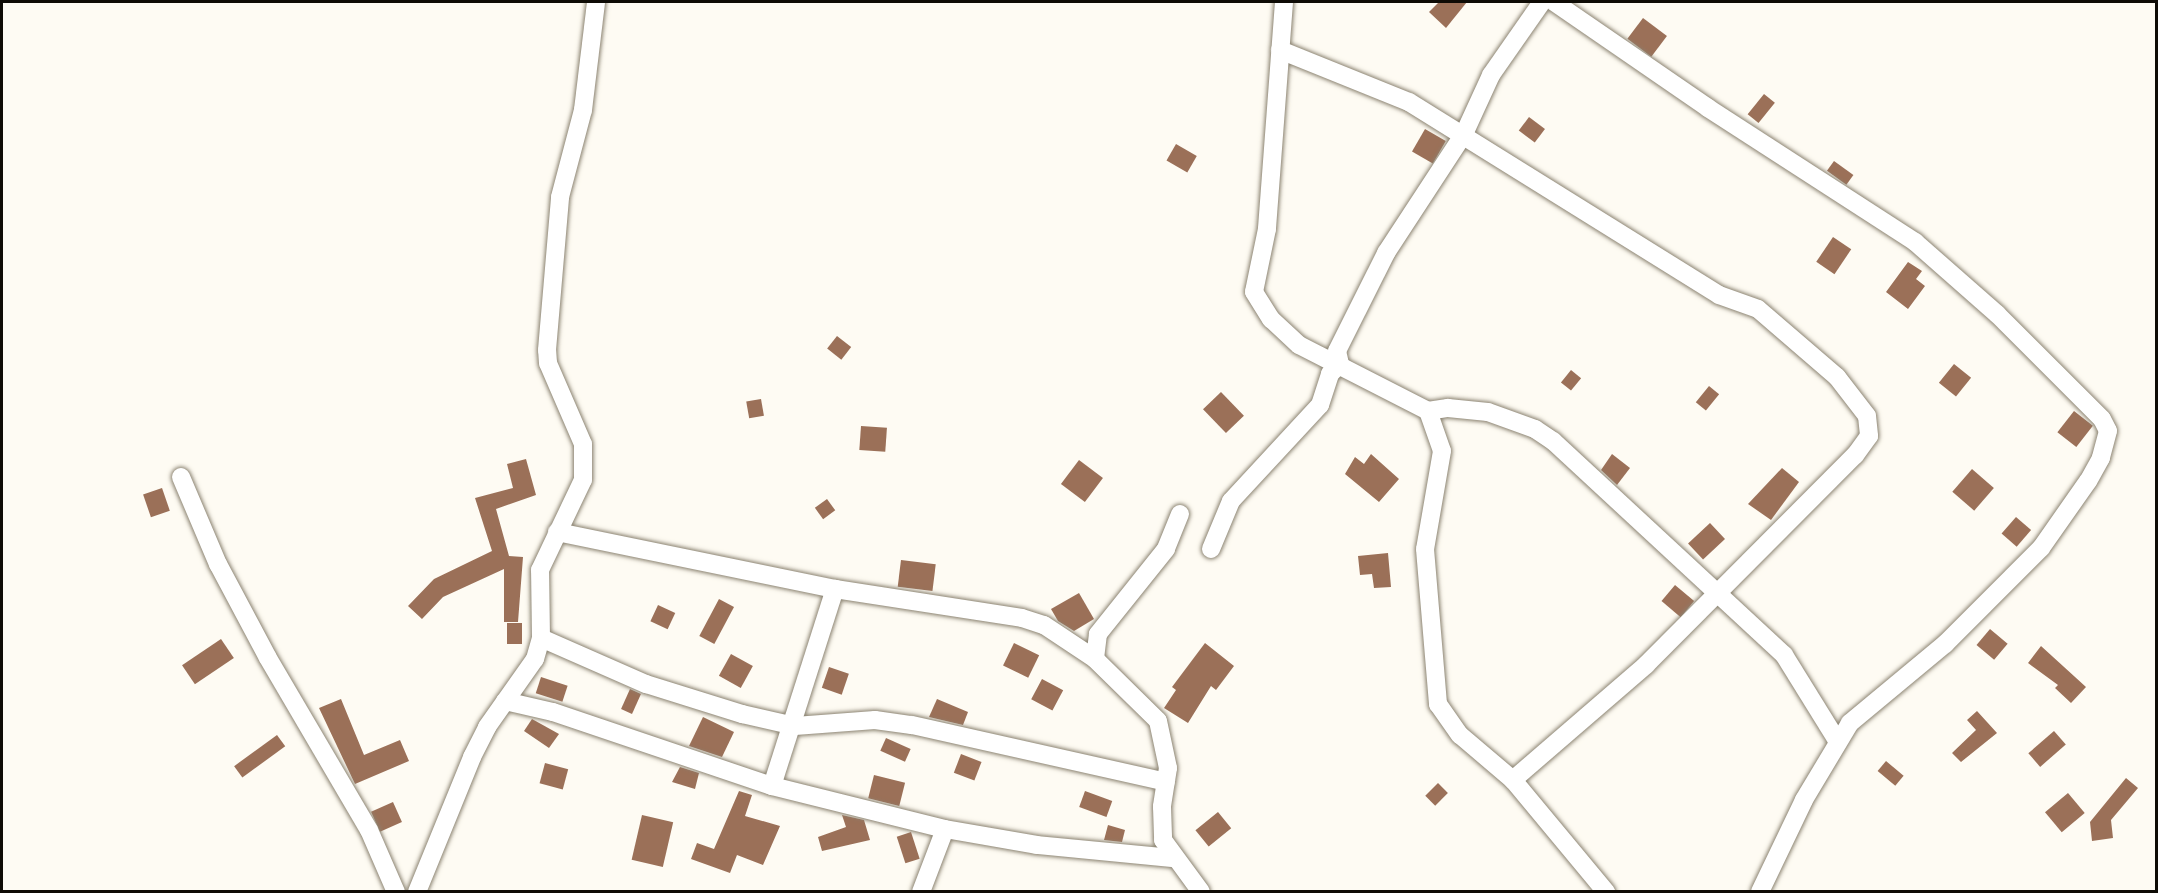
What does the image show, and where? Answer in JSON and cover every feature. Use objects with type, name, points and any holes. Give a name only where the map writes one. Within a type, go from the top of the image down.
[{"type":"street","points":[[417,891],[472,757],[505,701],[535,659],[541,638],[540,570],[583,480],[585,464],[577,425],[548,363],[547,343],[561,197],[584,110],[596,2]]},
{"type":"street","points":[[1284,2],[1267,229],[1254,292],[1262,308],[1287,336],[1313,354],[1340,364],[1428,411],[1467,408],[1535,429],[1606,487],[1784,655],[1838,741]]},
{"type":"street","points":[[1340,364],[1337,351],[1376,271],[1464,134],[1491,75],[1542,2]]},
{"type":"street","points":[[1554,2],[1708,108],[1915,242],[1997,314],[2102,419],[2108,431],[2101,458],[2088,481],[2041,548],[1898,687],[1863,710],[1838,741],[1804,800],[1760,891]]},
{"type":"street","points":[[1280,50],[1409,102],[1464,134],[1719,295],[1758,309],[1837,376],[1861,404],[1869,427],[1864,445],[1646,665],[1513,780]]},
{"type":"street","points":[[1211,549],[1231,501],[1320,405],[1330,374],[1340,364]]},
{"type":"street","points":[[1428,411],[1442,451],[1425,549],[1438,704],[1460,735],[1513,780],[1606,891]]},
{"type":"street","points":[[181,477],[218,564],[268,658],[369,830],[396,891]]},
{"type":"street","points":[[1095,659],[1098,634],[1166,549],[1180,514]]},
{"type":"street","points":[[557,532],[835,589],[1022,618],[1044,625],[1095,659],[1158,721],[1166,748],[1166,782],[1161,827],[1167,849],[1201,891]]},
{"type":"street","points":[[772,786],[795,726],[835,589]]},
{"type":"street","points":[[541,638],[674,694],[795,726],[875,720],[912,725],[1166,782]]},
{"type":"street","points":[[505,701],[553,712],[772,786],[945,829],[1037,845],[1173,858]]},
{"type":"street","points":[[921,891],[945,829]]},
{"type":"building","points":[[1439,2],[1467,2],[1446,28],[1429,12]]},
{"type":"building","points":[[1643,18],[1667,36],[1651,57],[1627,39]]},
{"type":"building","points":[[1764,94],[1775,103],[1759,123],[1748,114]]},
{"type":"building","points":[[1529,117],[1545,129],[1535,143],[1519,131]]},
{"type":"building","points":[[1425,129],[1446,141],[1433,164],[1412,152]]},
{"type":"building","points":[[1176,144],[1197,156],[1187,172],[1166,160]]},
{"type":"building","points":[[1834,161],[1853,175],[1846,185],[1827,171]]},
{"type":"building","points":[[1833,237],[1851,249],[1834,274],[1816,262]]},
{"type":"building","points":[[1908,262],[1922,271],[1916,279],[1925,286],[1908,309],[1886,292]]},
{"type":"building","points":[[837,336],[851,347],[841,360],[827,349]]},
{"type":"building","points":[[1954,364],[1971,378],[1956,396],[1939,383]]},
{"type":"building","points":[[1571,370],[1581,378],[1571,391],[1561,382]]},
{"type":"building","points":[[1709,386],[1719,394],[1706,411],[1696,402]]},
{"type":"building","points":[[1221,392],[1244,416],[1226,433],[1203,409]]},
{"type":"building","points":[[761,399],[764,416],[749,418],[746,402]]},
{"type":"building","points":[[2074,411],[2093,426],[2076,447],[2057,432]]},
{"type":"building","points":[[861,426],[887,428],[885,452],[859,450]]},
{"type":"building","points":[[1371,454],[1399,479],[1379,502],[1345,474],[1355,457],[1364,464]]},
{"type":"building","points":[[1612,454],[1630,468],[1617,485],[1601,470]]},
{"type":"building","points":[[526,459],[536,495],[496,509],[509,556],[523,557],[518,622],[504,622],[504,569],[443,597],[422,619],[408,606],[434,579],[492,551],[475,498],[513,488],[507,464]]},
{"type":"building","points":[[1079,460],[1103,478],[1085,502],[1061,484]]},
{"type":"building","points":[[1782,468],[1799,482],[1771,520],[1748,504]]},
{"type":"building","points":[[1972,469],[1994,488],[1974,511],[1952,492]]},
{"type":"building","points":[[162,488],[170,511],[151,517],[143,495]]},
{"type":"building","points":[[827,499],[835,510],[823,519],[815,508]]},
{"type":"building","points":[[2016,517],[2031,530],[2017,547],[2002,534]]},
{"type":"building","points":[[1710,523],[1725,539],[1703,560],[1688,543]]},
{"type":"building","points":[[1388,553],[1391,587],[1374,588],[1372,574],[1360,575],[1358,556]]},
{"type":"building","points":[[901,560],[936,564],[932,591],[898,587]]},
{"type":"building","points":[[1675,585],[1694,601],[1681,617],[1662,601]]},
{"type":"building","points":[[1079,593],[1094,619],[1074,631],[1058,621],[1051,609]]},
{"type":"building","points":[[719,599],[734,607],[714,644],[699,636]]},
{"type":"building","points":[[658,605],[675,613],[668,629],[650,621]]},
{"type":"building","points":[[507,623],[522,623],[522,644],[507,644]]},
{"type":"building","points":[[1990,629],[2008,644],[1994,660],[1977,645]]},
{"type":"building","points":[[221,639],[234,658],[195,684],[182,665]]},
{"type":"building","points":[[1014,643],[1039,655],[1028,678],[1003,665]]},
{"type":"building","points":[[1205,643],[1234,666],[1216,690],[1211,686],[1188,723],[1164,708],[1176,690],[1172,687]]},
{"type":"building","points":[[2041,646],[2086,687],[2071,703],[2055,688],[2058,685],[2028,663]]},
{"type":"building","points":[[731,654],[753,666],[741,688],[719,676]]},
{"type":"building","points":[[829,667],[849,674],[842,695],[822,688]]},
{"type":"building","points":[[541,677],[568,686],[562,702],[536,693]]},
{"type":"building","points":[[1042,679],[1063,690],[1052,711],[1031,699]]},
{"type":"building","points":[[630,689],[641,694],[632,714],[621,709]]},
{"type":"building","points":[[341,699],[364,755],[400,740],[409,761],[355,784],[319,708]]},
{"type":"building","points":[[937,699],[968,712],[963,725],[929,717]]},
{"type":"building","points":[[1977,711],[1997,733],[1961,762],[1952,753],[1976,730],[1967,720]]},
{"type":"building","points":[[703,717],[734,732],[722,757],[689,746]]},
{"type":"building","points":[[532,719],[559,734],[549,748],[524,731]]},
{"type":"building","points":[[2054,731],[2066,745],[2040,767],[2028,753]]},
{"type":"building","points":[[277,735],[285,746],[242,777],[234,766]]},
{"type":"building","points":[[886,738],[911,749],[905,762],[880,751]]},
{"type":"building","points":[[961,754],[982,762],[974,781],[954,773]]},
{"type":"building","points":[[1886,761],[1904,776],[1895,786],[1878,771]]},
{"type":"building","points":[[545,763],[568,769],[563,789],[540,783]]},
{"type":"building","points":[[680,767],[699,773],[695,789],[672,782]]},
{"type":"building","points":[[874,775],[905,783],[899,806],[868,798]]},
{"type":"building","points":[[2126,778],[2138,788],[2111,820],[2113,838],[2092,841],[2090,822]]},
{"type":"building","points":[[1438,783],[1448,793],[1435,806],[1425,796]]},
{"type":"building","points":[[739,791],[752,795],[745,816],[780,826],[763,865],[737,855],[730,873],[691,859],[697,843],[714,849]]},
{"type":"building","points":[[1085,791],[1112,801],[1106,817],[1079,807]]},
{"type":"building","points":[[2068,793],[2085,813],[2062,832],[2045,812]]},
{"type":"building","points":[[393,802],[402,822],[380,832],[371,812]]},
{"type":"building","points":[[1218,812],[1231,828],[1209,847],[1195,830]]},
{"type":"building","points":[[642,815],[673,822],[663,867],[632,860]]},
{"type":"building","points":[[842,815],[864,820],[870,840],[822,851],[818,837],[846,827]]},
{"type":"building","points":[[1108,825],[1125,830],[1122,842],[1104,840]]},
{"type":"building","points":[[911,832],[920,859],[905,863],[897,837]]}]
